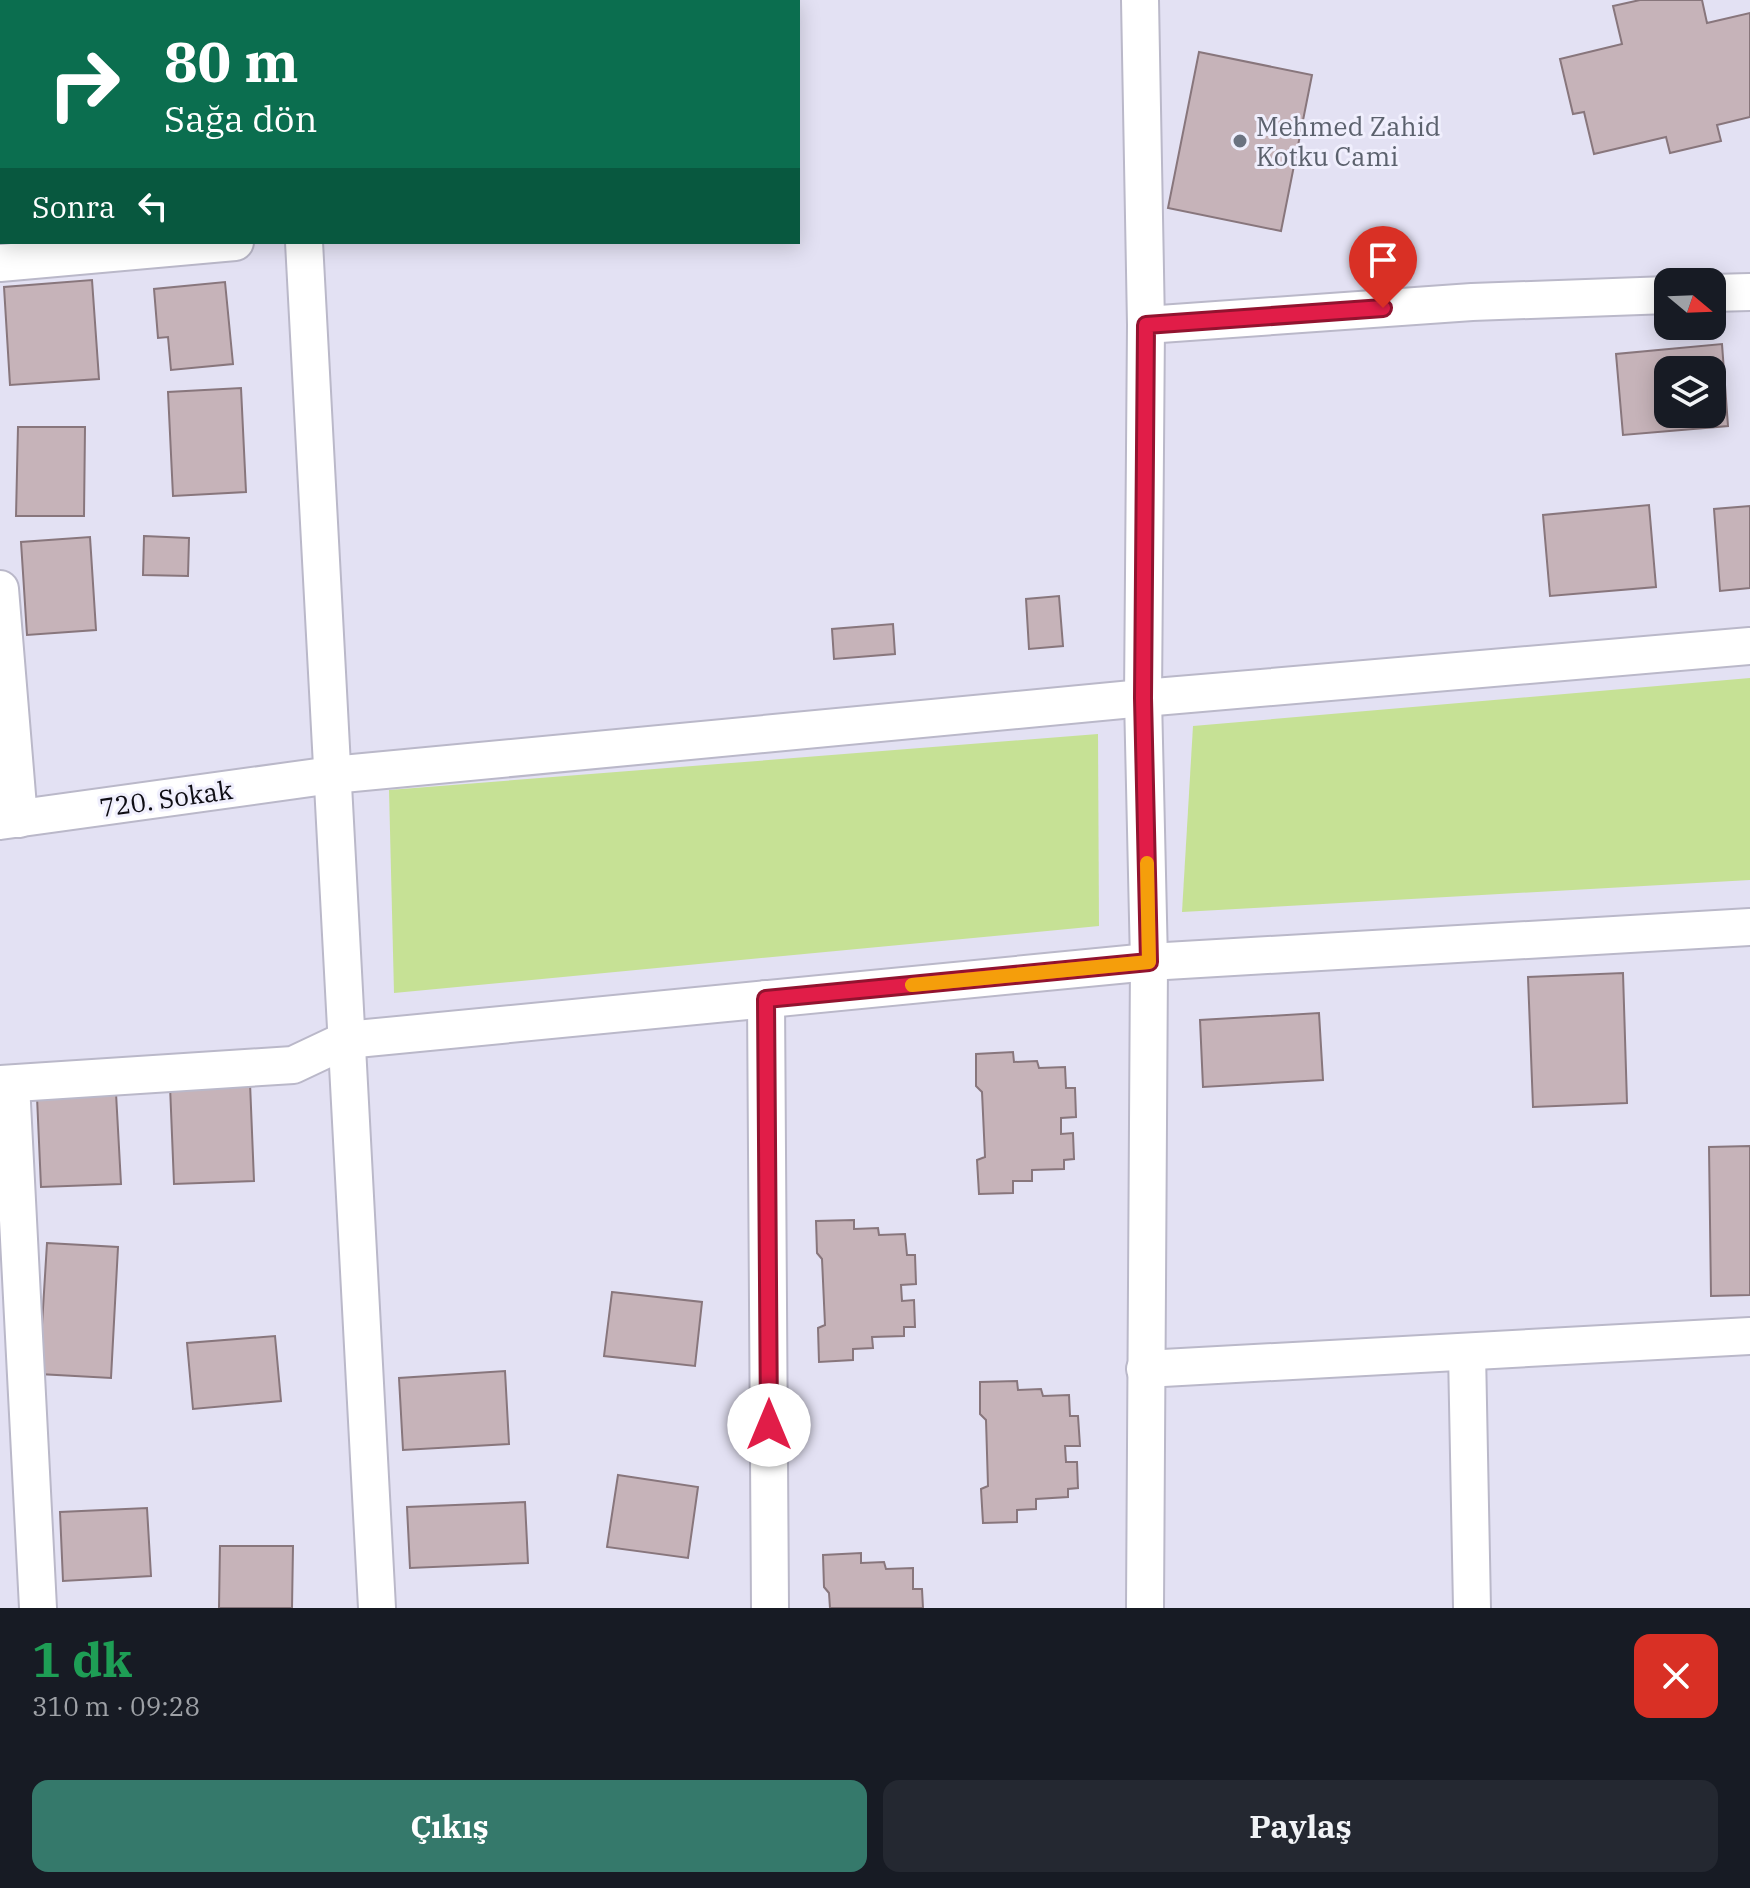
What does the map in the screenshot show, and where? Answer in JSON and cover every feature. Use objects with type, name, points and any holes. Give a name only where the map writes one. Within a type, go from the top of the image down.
[{"type":"street","points":[[1140,0],[1146,325],[1143,698],[1149,962],[1145,1608]]},
{"type":"street","points":[[0,263],[213,244]]},
{"type":"street","points":[[304,244],[377,1608]]},
{"type":"street","points":[[1726,293],[1750,292]]},
{"type":"street","points":[[1146,325],[1472,302],[1654,296]]},
{"type":"street","points":[[0,589],[9,820]]},
{"type":"street","name":"720. Sokak","points":[[9,820],[332,775],[1143,698],[1750,646]]},
{"type":"street","points":[[38,1608],[14,1424],[6,1084],[293,1065],[346,1040],[1149,962],[1750,927]]},
{"type":"street","points":[[766,999],[770,1608]]},
{"type":"street","points":[[1145,1369],[1750,1336]]},
{"type":"street","points":[[1467,1352],[1472,1608]]},
{"type":"green space","points":[[1750,678],[1750,880],[1182,912],[1193,726]]},
{"type":"green space","points":[[1098,734],[1099,926],[394,993],[389,790]]},
{"type":"building","points":[[1640,0],[1702,0],[1707,23],[1750,13],[1750,117],[1717,125],[1721,141],[1670,153],[1666,137],[1594,154],[1584,112],[1573,114],[1560,59],[1622,44],[1613,6]]},
{"type":"building","name":"Mehmed Zahid Kotku Cami","points":[[1199,52],[1312,75],[1281,231],[1168,208]]},
{"type":"building","points":[[92,280],[99,379],[10,385],[4,287]]},
{"type":"building","points":[[225,282],[233,364],[171,370],[168,337],[158,338],[154,289]]},
{"type":"building","points":[[1722,344],[1723,356],[1654,356],[1654,428],[1705,428],[1623,435],[1616,354]]},
{"type":"building","points":[[241,388],[246,492],[173,496],[168,392]]},
{"type":"building","points":[[18,427],[85,427],[84,516],[16,516]]},
{"type":"building","points":[[1649,505],[1656,587],[1550,596],[1543,515]]},
{"type":"building","points":[[1750,506],[1750,588],[1720,591],[1714,509]]},
{"type":"building","points":[[144,536],[189,538],[188,576],[143,575]]},
{"type":"building","points":[[90,537],[96,630],[27,635],[21,542]]},
{"type":"building","points":[[1059,596],[1063,646],[1029,649],[1026,599]]},
{"type":"building","points":[[893,624],[895,654],[834,659],[832,629]]},
{"type":"building","points":[[1623,973],[1627,1103],[1533,1107],[1528,977]]},
{"type":"building","points":[[1319,1013],[1323,1080],[1203,1087],[1200,1020]]},
{"type":"building","points":[[1013,1052],[1014,1062],[1037,1061],[1039,1068],[1065,1067],[1066,1088],[1075,1088],[1076,1117],[1061,1118],[1061,1134],[1073,1133],[1074,1159],[1064,1160],[1064,1169],[1032,1170],[1032,1181],[1013,1181],[1013,1193],[979,1194],[977,1160],[985,1157],[982,1092],[976,1086],[976,1054]]},
{"type":"building","points":[[250,1083],[254,1181],[174,1184],[170,1086]]},
{"type":"building","points":[[116,1093],[121,1184],[41,1187],[37,1097]]},
{"type":"building","points":[[1750,1146],[1750,1295],[1711,1296],[1709,1147]]},
{"type":"building","points":[[854,1220],[854,1229],[878,1228],[879,1235],[905,1234],[907,1255],[915,1255],[916,1284],[901,1285],[902,1301],[914,1300],[915,1327],[904,1327],[904,1336],[872,1337],[873,1348],[853,1349],[853,1360],[819,1362],[818,1328],[825,1325],[822,1259],[817,1253],[816,1221]]},
{"type":"building","points":[[47,1243],[118,1247],[111,1378],[39,1374]]},
{"type":"building","points":[[612,1292],[702,1302],[695,1366],[604,1356]]},
{"type":"building","points":[[275,1336],[281,1401],[193,1409],[187,1343]]},
{"type":"building","points":[[505,1371],[509,1444],[403,1450],[399,1378]]},
{"type":"building","points":[[1017,1381],[1018,1390],[1041,1389],[1043,1396],[1069,1395],[1070,1416],[1078,1416],[1080,1446],[1065,1446],[1066,1462],[1077,1462],[1078,1488],[1068,1489],[1068,1497],[1036,1499],[1036,1509],[1017,1510],[1017,1522],[983,1523],[981,1489],[988,1486],[986,1420],[980,1414],[980,1382]]},
{"type":"building","points":[[618,1475],[698,1487],[688,1558],[607,1547]]},
{"type":"building","points":[[525,1502],[528,1563],[410,1568],[407,1507]]},
{"type":"building","points":[[147,1508],[151,1576],[63,1581],[60,1512]]},
{"type":"building","points":[[220,1546],[293,1546],[292,1608],[219,1608]]},
{"type":"building","points":[[861,1553],[861,1563],[884,1562],[886,1569],[913,1568],[913,1589],[922,1589],[923,1608],[830,1608],[829,1593],[824,1587],[823,1555]]},
{"type":"slow traffic","points":[[912,985],[1149,962],[1147,863]]},
{"type":"place","name":"Mehmed Zahid Kotku Cami","points":[[1240,141]]},
{"type":"route","points":[[769,1425],[766,999],[1149,962],[1143,698],[1146,325],[1383,308]]}]
